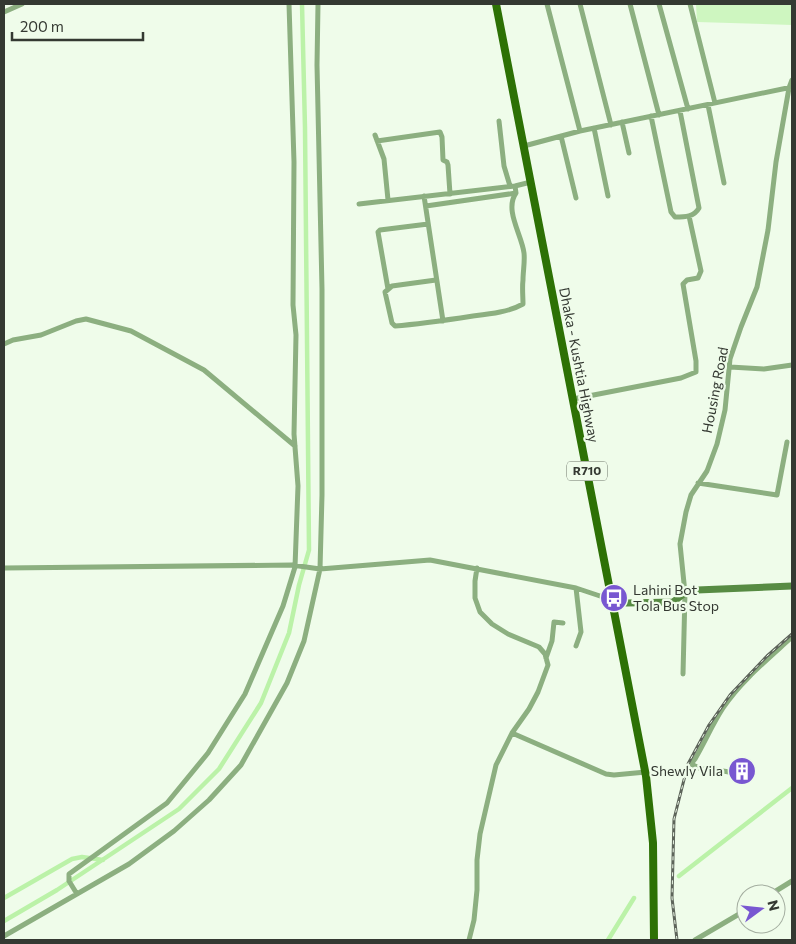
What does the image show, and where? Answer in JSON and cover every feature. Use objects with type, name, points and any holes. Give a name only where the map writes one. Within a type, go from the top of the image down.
[{"type":"main road","name":"Dhaka - Kushtia Highway","points":[[496,4],[646,772],[653,843],[654,940]]},
{"type":"main road","points":[[612,600],[627,602],[673,602],[685,593],[697,590],[792,586]]},
{"type":"street","points":[[4,12],[22,4]]},
{"type":"street","points":[[77,894],[71,884],[69,874],[167,803],[208,753],[245,694],[283,606],[295,567],[298,486],[295,446],[296,335],[293,305],[294,162],[289,4]]},
{"type":"street","points":[[4,936],[129,864],[174,831],[209,800],[241,765],[287,683],[304,641],[320,568],[322,495],[323,352],[317,65],[318,4]]},
{"type":"street","points":[[547,4],[580,131]]},
{"type":"street","points":[[580,4],[611,124]]},
{"type":"street","points":[[630,4],[658,115]]},
{"type":"street","points":[[659,4],[688,109]]},
{"type":"street","points":[[690,4],[715,103]]},
{"type":"street","name":"Housing Road","points":[[682,674],[685,593],[680,544],[691,494],[707,471],[716,444],[725,410],[730,359],[757,288],[768,230],[776,162],[792,80]]},
{"type":"street","points":[[524,146],[611,124],[791,88]]},
{"type":"street","points":[[708,105],[724,183]]},
{"type":"street","points":[[651,116],[671,212],[675,216],[689,216],[696,213],[699,208],[680,110]]},
{"type":"street","points":[[499,121],[504,166],[516,193]]},
{"type":"street","points":[[622,122],[629,153]]},
{"type":"street","points":[[594,128],[608,196]]},
{"type":"street","points":[[377,141],[440,132],[444,160],[448,165],[450,194]]},
{"type":"street","points":[[375,134],[384,159],[388,200]]},
{"type":"street","points":[[561,136],[576,198]]},
{"type":"street","points":[[358,204],[513,186],[531,182]]},
{"type":"street","points":[[426,206],[516,193]]},
{"type":"street","points":[[436,280],[392,286],[385,292],[392,323],[395,326],[489,314],[523,304],[525,255],[518,235],[512,204],[512,199],[516,193]]},
{"type":"street","points":[[424,196],[443,321]]},
{"type":"street","points":[[573,399],[681,378],[696,372],[696,361],[683,284],[687,280],[698,278],[701,271],[689,216]]},
{"type":"street","points":[[388,289],[378,232],[380,230],[428,224]]},
{"type":"street","points":[[4,344],[13,340],[41,335],[86,319],[131,331],[204,370],[295,446]]},
{"type":"street","points":[[730,367],[764,369],[792,365]]},
{"type":"street","points":[[698,483],[776,495],[786,442]]},
{"type":"street","points":[[4,568],[282,565],[320,568],[430,560],[576,588],[612,600]]},
{"type":"street","points":[[469,940],[476,900],[480,834],[496,765],[512,733],[529,709],[538,692],[548,665],[539,647],[508,634],[492,624],[480,612],[475,598],[477,568]]},
{"type":"street","points":[[576,588],[581,632],[576,646]]},
{"type":"street","points":[[546,658],[552,641],[554,622],[563,623]]},
{"type":"street","points":[[742,774],[701,769],[691,764],[696,759],[715,720],[728,701],[762,663],[792,637]]},
{"type":"street","points":[[512,733],[606,774],[614,776],[646,772]]},
{"type":"street","points":[[696,940],[736,916]]},
{"type":"green space","points":[[696,4],[792,4],[792,25],[697,22]]},
{"type":"waterway","points":[[4,921],[57,890],[179,809],[219,769],[261,703],[289,633],[299,585],[309,550],[302,4]]},
{"type":"waterway","points":[[679,876],[792,788]]},
{"type":"waterway","points":[[4,898],[72,859],[82,857],[103,860]]},
{"type":"waterway","points":[[608,940],[634,898]]},
{"type":"railway","points":[[677,940],[672,898],[674,819],[688,764],[709,725],[730,695],[767,656],[792,634]]},
{"type":"place","name":"Lahini Bot Tola Bus Stop","points":[[614,598]]},
{"type":"place","name":"Shewly Vila","points":[[742,771]]}]
